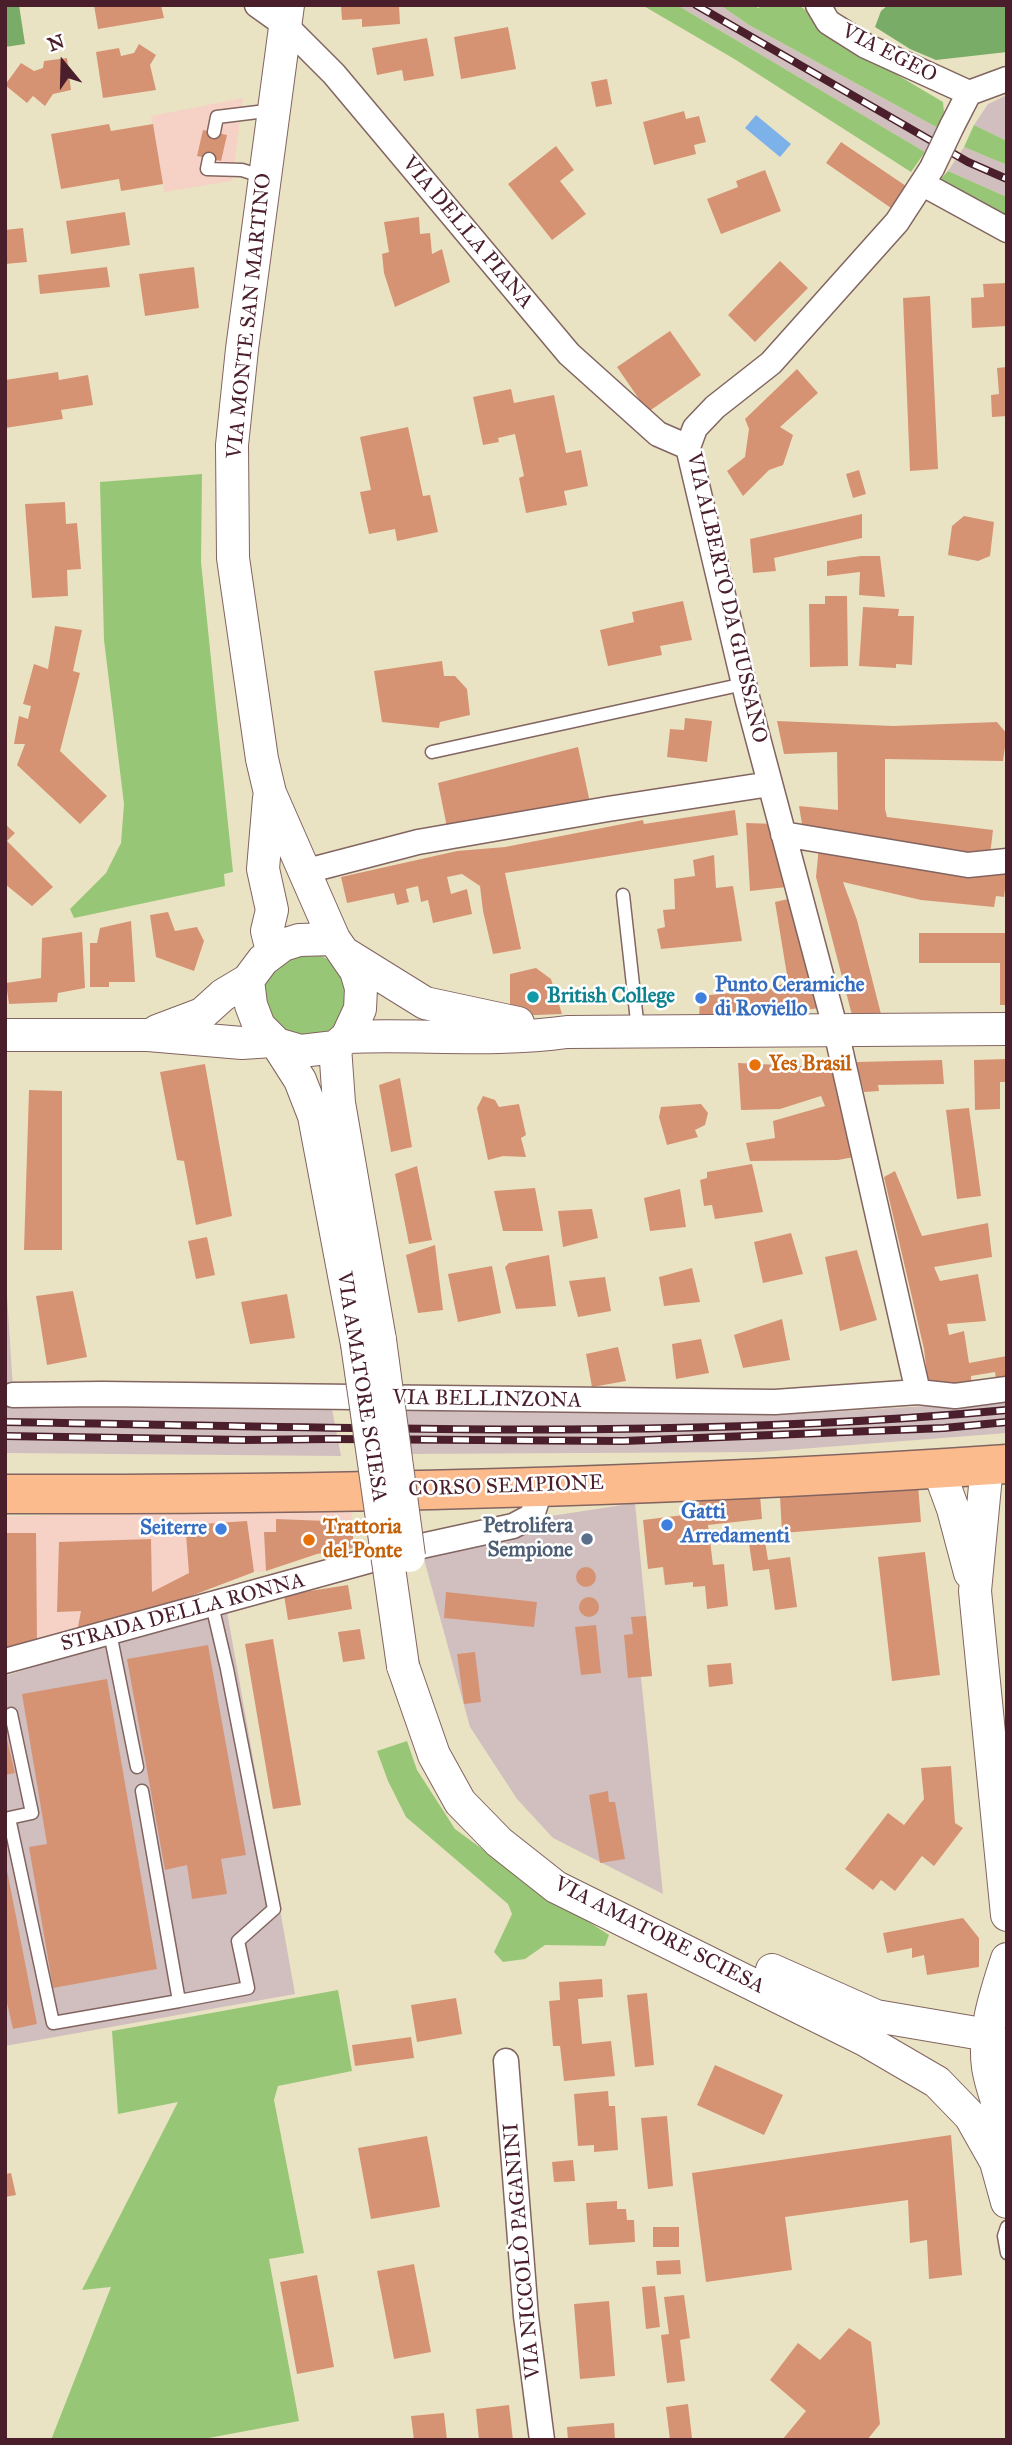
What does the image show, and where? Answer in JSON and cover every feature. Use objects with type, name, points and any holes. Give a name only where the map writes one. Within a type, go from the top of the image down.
[{"type":"main road","name":"CORSO SEMPIONE","points":[[5,1494],[217,1495],[541,1487],[997,1465]]},
{"type":"street","name":"VIA DELLA PIANA","points":[[257,5],[286,15],[569,354],[658,434],[688,447]]},
{"type":"street","name":"VIA EGEO","points":[[818,5],[828,22],[866,46],[969,93]]},
{"type":"street","name":"VIA MONTE SAN MARTINO","points":[[286,15],[242,349],[233,445],[233,545],[250,682],[270,793],[303,872],[340,946]]},
{"type":"street","points":[[969,93],[1007,79]]},
{"type":"street","name":"VIA ALBERTO DA GIUSSANO","points":[[918,1392],[836,1031],[744,684],[688,447],[695,428],[708,414],[771,363],[897,222],[928,176],[969,93]]},
{"type":"street","points":[[928,176],[1007,230]]},
{"type":"street","points":[[303,872],[418,842],[770,784]]},
{"type":"street","name":"VIA MONTE SAN MARTINO","points":[[270,793],[263,869],[272,911],[267,931],[272,951]]},
{"type":"street","points":[[783,834],[968,865],[1007,861]]},
{"type":"street","points":[[148,1035],[202,1014],[223,995],[247,980],[272,951],[283,944],[299,940],[340,946],[425,1003],[567,1032]]},
{"type":"street","points":[[340,946],[356,971],[362,998],[360,1009],[341,1042]]},
{"type":"street","points":[[247,980],[254,1016],[274,1043]]},
{"type":"street","points":[[5,1035],[148,1035],[274,1043],[301,1051],[341,1042],[399,1035],[535,1036],[567,1032],[1007,1029]]},
{"type":"street","name":"VIA AMATORE SCIESA","points":[[341,1042],[339,1104],[413,1664],[434,1755],[460,1802],[508,1850],[556,1887],[865,2040],[937,2082],[970,2116],[996,2162],[1007,2202]]},
{"type":"street","name":"VIA AMATORE SCIESA","points":[[274,1043],[300,1080],[314,1116],[369,1342]]},
{"type":"street","name":"VIA BELLINZONA","points":[[13,1395],[775,1402],[918,1392],[955,1396],[1007,1390]]},
{"type":"street","points":[[975,1591],[997,1465]]},
{"type":"street","points":[[938,1468],[953,1509],[975,1591],[1007,1915]]},
{"type":"street","name":"STRADA DELLA RONNA","points":[[5,1661],[426,1545],[513,1526],[532,1516],[541,1487]]},
{"type":"street","name":"VIA AMATORE SCIESA","points":[[413,1664],[478,1790],[516,1829],[569,1869],[794,1981],[876,2016],[988,2035]]},
{"type":"street","points":[[1007,1959],[996,1994],[988,2035],[988,2068],[1007,2131]]},
{"type":"street","points":[[937,2082],[932,2058],[933,2042],[946,2029],[996,1994]]},
{"type":"street","points":[[988,2035],[1003,2049],[1007,2062]]},
{"type":"street","name":"VIA NICCOLÒ PAGANINI","points":[[506,2061],[526,2316],[542,2440]]},
{"type":"lane","points":[[214,132],[217,117],[274,110]]},
{"type":"lane","points":[[209,159],[208,169],[242,170],[265,177]]},
{"type":"lane","points":[[432,752],[744,684]]},
{"type":"lane","points":[[623,895],[639,1032]]},
{"type":"lane","points":[[11,1714],[32,1813],[9,1818],[53,2023],[248,1988],[238,1941],[274,1909],[212,1605]]},
{"type":"lane","points":[[110,1633],[137,1767]]},
{"type":"lane","points":[[142,1791],[179,2001]]},
{"type":"lane","points":[[1007,2227],[1004,2236],[1007,2253]]},
{"type":"shaded area","points":[[677,5],[720,5],[749,25],[938,128],[925,152]]},
{"type":"shaded area","points":[[1007,95],[1007,141],[974,125],[988,104]]},
{"type":"shaded area","points":[[243,98],[232,181],[164,192],[151,116]]},
{"type":"shaded area","points":[[964,147],[1007,165],[1007,197],[948,171]]},
{"type":"shaded area","points":[[5,1295],[14,1406],[332,1409],[341,1456],[5,1453]]},
{"type":"shaded area","points":[[1007,1401],[1007,1433],[761,1452],[406,1454],[397,1406],[720,1413],[829,1412]]},
{"type":"shaded area","points":[[351,1502],[353,1548],[317,1554],[266,1571],[254,1572],[154,1610],[5,1651],[5,1517]]},
{"type":"shaded area","points":[[635,1503],[652,1676],[641,1677],[663,1894],[553,1838],[517,1799],[470,1727],[422,1552],[539,1526],[551,1516]]},
{"type":"shaded area","points":[[226,1606],[295,1994],[5,2046],[5,1676]]},
{"type":"green space","points":[[5,5],[19,5],[25,44],[5,47]]},
{"type":"green space","points":[[642,5],[677,5],[925,152],[911,172],[736,60]]},
{"type":"green space","points":[[720,5],[754,5],[758,8],[764,5],[799,5],[852,48],[943,102],[944,112],[938,128],[749,25]]},
{"type":"green space","points":[[888,5],[1007,5],[1007,52],[936,60],[910,49],[875,27],[881,11]]},
{"type":"green space","points":[[974,125],[1007,141],[1007,165],[964,147]]},
{"type":"green space","points":[[948,171],[1007,197],[1007,221],[937,183]]},
{"type":"green space","points":[[202,474],[201,562],[233,872],[224,874],[225,886],[74,918],[70,909],[106,873],[121,843],[124,804],[104,640],[100,482]]},
{"type":"green space","points":[[306,953],[322,956],[336,965],[345,979],[348,995],[345,1011],[336,1025],[322,1034],[306,1037],[290,1034],[276,1025],[267,1011],[264,995],[267,979],[276,965],[290,956]]},
{"type":"green space","points":[[407,1741],[417,1770],[455,1829],[519,1876],[609,1935],[605,1946],[545,1945],[525,1959],[503,1962],[494,1952],[512,1914],[508,1904],[406,1817],[388,1781],[377,1751]]},
{"type":"green space","points":[[338,1990],[352,2071],[278,2086],[274,2100],[304,2253],[269,2259],[299,2421],[198,2440],[51,2440],[111,2287],[82,2290],[178,2102],[118,2114],[112,2031]]},
{"type":"water","points":[[756,115],[791,144],[780,157],[745,128]]},
{"type":"building","points":[[94,5],[161,5],[164,18],[98,29]]},
{"type":"building","points":[[341,5],[399,5],[400,24],[362,27],[362,19],[342,20]]},
{"type":"building","points":[[508,27],[516,69],[461,79],[454,37]]},
{"type":"building","points":[[427,38],[434,76],[404,81],[402,70],[377,75],[372,48]]},
{"type":"building","points":[[139,44],[156,55],[150,65],[156,90],[103,98],[96,52],[119,48],[121,56],[134,53]]},
{"type":"building","points":[[67,58],[71,90],[53,94],[45,106],[33,96],[27,103],[5,85],[21,63],[34,71],[43,68],[44,61]]},
{"type":"building","points":[[607,79],[612,104],[596,107],[591,82]]},
{"type":"building","points":[[684,111],[686,119],[699,116],[706,142],[694,145],[696,154],[654,165],[643,122]]},
{"type":"building","points":[[109,124],[111,131],[153,124],[163,184],[121,191],[119,179],[61,189],[51,134]]},
{"type":"building","points":[[203,130],[227,135],[221,161],[197,156]]},
{"type":"building","points":[[841,142],[906,186],[891,208],[826,163]]},
{"type":"building","points":[[556,146],[574,170],[560,181],[586,214],[552,240],[508,184]]},
{"type":"building","points":[[765,170],[781,211],[721,234],[707,199],[738,187],[736,181]]},
{"type":"building","points":[[125,212],[130,245],[71,254],[66,221]]},
{"type":"building","points":[[419,217],[420,234],[430,233],[432,254],[442,249],[450,282],[395,307],[384,273],[382,254],[389,252],[384,222]]},
{"type":"building","points":[[23,228],[27,262],[5,264],[5,230]]},
{"type":"building","points":[[780,261],[808,288],[755,342],[728,315]]},
{"type":"building","points":[[107,267],[110,287],[40,294],[38,275]]},
{"type":"building","points":[[194,267],[199,308],[145,316],[139,274]]},
{"type":"building","points":[[1007,283],[1007,326],[972,328],[971,298],[984,297],[983,284]]},
{"type":"building","points":[[930,296],[938,469],[910,471],[903,298]]},
{"type":"building","points":[[670,331],[701,375],[648,412],[617,367]]},
{"type":"building","points":[[1007,367],[1007,416],[992,417],[991,395],[999,394],[997,368]]},
{"type":"building","points":[[797,369],[818,393],[780,427],[793,435],[783,465],[769,470],[743,496],[727,471],[745,457],[749,429],[745,419]]},
{"type":"building","points":[[58,372],[59,380],[88,375],[93,405],[61,410],[63,419],[5,428],[5,380]]},
{"type":"building","points":[[511,389],[514,403],[554,395],[566,453],[581,450],[588,486],[564,491],[567,505],[526,513],[519,478],[524,476],[515,434],[498,438],[499,442],[483,445],[473,397]]},
{"type":"building","points":[[408,427],[423,496],[430,495],[438,532],[397,541],[395,529],[369,534],[360,492],[371,490],[360,437]]},
{"type":"building","points":[[859,470],[866,494],[853,498],[846,474]]},
{"type":"building","points":[[65,502],[66,524],[77,523],[81,569],[67,570],[68,596],[32,598],[25,504]]},
{"type":"building","points":[[862,514],[862,538],[774,558],[776,571],[753,573],[750,539]]},
{"type":"building","points":[[964,516],[994,522],[990,556],[978,561],[948,555],[952,526]]},
{"type":"building","points":[[880,556],[885,597],[859,595],[860,572],[827,576],[827,561]]},
{"type":"building","points":[[825,596],[847,596],[848,666],[810,667],[809,604],[825,604]]},
{"type":"building","points":[[683,601],[692,640],[660,646],[662,655],[608,666],[600,630],[634,622],[632,612]]},
{"type":"building","points":[[863,607],[899,609],[898,616],[914,616],[912,665],[896,664],[896,668],[859,666]]},
{"type":"building","points":[[55,626],[82,630],[73,671],[80,673],[60,751],[107,796],[80,824],[17,765],[25,744],[14,744],[19,716],[28,719],[31,706],[23,704],[34,664],[48,669]]},
{"type":"building","points":[[442,661],[444,676],[455,676],[467,689],[470,715],[440,722],[439,728],[382,722],[374,671]]},
{"type":"building","points":[[685,718],[712,721],[707,762],[667,757],[670,729],[684,730]]},
{"type":"building","points":[[777,721],[893,726],[997,722],[1007,734],[1003,761],[885,759],[887,817],[993,830],[989,864],[803,830],[799,806],[838,810],[837,752],[784,754]]},
{"type":"building","points":[[578,747],[592,812],[449,837],[438,783]]},
{"type":"building","points":[[735,810],[738,835],[505,873],[521,949],[493,954],[480,886],[462,874],[447,877],[451,894],[467,889],[472,914],[433,923],[428,900],[421,902],[418,886],[406,889],[409,902],[397,905],[394,893],[347,903],[341,877],[457,851],[505,847],[643,820],[644,824]]},
{"type":"building","points":[[746,823],[777,824],[787,887],[750,891]]},
{"type":"building","points":[[5,824],[15,833],[7,841],[53,887],[32,906],[5,884]]},
{"type":"building","points":[[819,846],[1007,871],[1004,897],[996,896],[994,907],[921,900],[843,882],[857,920],[882,1018],[853,1019],[816,877]]},
{"type":"building","points":[[714,855],[716,888],[733,886],[742,941],[661,949],[657,929],[665,927],[663,910],[675,909],[674,879],[695,876],[693,860]]},
{"type":"building","points":[[797,897],[820,1008],[782,1013],[779,1019],[699,1021],[700,996],[771,989],[788,981],[775,902]]},
{"type":"building","points":[[168,912],[175,931],[197,927],[204,941],[194,971],[156,957],[150,915]]},
{"type":"building","points":[[131,921],[135,982],[109,982],[109,987],[90,987],[90,943],[97,943],[100,928]]},
{"type":"building","points":[[82,932],[85,988],[58,993],[57,1002],[9,1004],[6,983],[41,978],[42,938]]},
{"type":"building","points":[[919,933],[1007,933],[1007,1005],[1000,1005],[1000,963],[919,963]]},
{"type":"building","name":"British College","points":[[536,968],[551,979],[562,1014],[510,1016],[510,974]]},
{"type":"building","points":[[1007,1059],[1007,1082],[1000,1082],[1000,1109],[975,1110],[974,1060]]},
{"type":"building","points":[[942,1060],[944,1084],[878,1085],[879,1091],[864,1092],[856,1062]]},
{"type":"building","points":[[738,1063],[843,1068],[865,1155],[838,1160],[750,1161],[746,1143],[775,1138],[773,1121],[825,1106],[821,1096],[780,1109],[741,1110]]},
{"type":"building","points":[[205,1064],[232,1216],[196,1225],[184,1161],[177,1160],[160,1072]]},
{"type":"building","points":[[400,1078],[412,1147],[391,1152],[379,1085]]},
{"type":"building","points":[[29,1090],[62,1091],[62,1250],[24,1250]]},
{"type":"building","points":[[483,1096],[495,1100],[499,1107],[519,1104],[526,1135],[521,1138],[526,1157],[503,1156],[488,1160],[477,1108]]},
{"type":"building","points":[[701,1104],[708,1113],[705,1125],[695,1130],[698,1137],[667,1145],[659,1117],[661,1107]]},
{"type":"building","points":[[969,1108],[981,1196],[957,1199],[946,1110]]},
{"type":"building","points":[[752,1164],[763,1212],[715,1219],[712,1205],[704,1206],[700,1180],[707,1178],[707,1172]]},
{"type":"building","points":[[417,1166],[432,1240],[409,1244],[395,1174]]},
{"type":"building","points":[[895,1171],[922,1236],[988,1223],[992,1257],[934,1267],[940,1281],[978,1274],[986,1321],[947,1324],[949,1335],[964,1331],[969,1363],[1007,1356],[1007,1378],[996,1380],[995,1372],[971,1376],[972,1388],[929,1390],[924,1349],[884,1177]]},
{"type":"building","points":[[535,1188],[543,1231],[503,1231],[494,1191]]},
{"type":"building","points":[[680,1189],[686,1227],[650,1231],[644,1198]]},
{"type":"building","points":[[592,1209],[598,1238],[563,1247],[558,1211]]},
{"type":"building","points":[[791,1233],[803,1274],[763,1283],[754,1242]]},
{"type":"building","points":[[207,1237],[215,1275],[196,1279],[188,1241]]},
{"type":"building","points":[[435,1245],[443,1310],[418,1313],[406,1255]]},
{"type":"building","points":[[857,1250],[877,1320],[840,1331],[825,1257]]},
{"type":"building","points":[[549,1255],[556,1306],[516,1309],[505,1267],[509,1263]]},
{"type":"building","points":[[492,1266],[501,1313],[458,1322],[448,1274]]},
{"type":"building","points":[[692,1268],[700,1302],[664,1306],[659,1277]]},
{"type":"building","points":[[605,1277],[611,1311],[578,1317],[569,1281]]},
{"type":"building","points":[[73,1291],[87,1357],[47,1365],[36,1296]]},
{"type":"building","points":[[287,1294],[295,1338],[250,1344],[241,1302]]},
{"type":"building","points":[[782,1319],[790,1360],[743,1368],[734,1335]]},
{"type":"building","points":[[701,1339],[709,1373],[676,1379],[672,1344]]},
{"type":"building","points":[[618,1347],[626,1381],[592,1387],[586,1354]]},
{"type":"building","points":[[918,1485],[921,1522],[782,1533],[780,1496]]},
{"type":"building","points":[[760,1495],[762,1519],[708,1525],[713,1565],[724,1564],[728,1606],[707,1609],[705,1586],[693,1587],[693,1582],[665,1585],[663,1567],[648,1569],[643,1520],[700,1513],[699,1501]]},
{"type":"building","name":"Trattoria del Ponte","points":[[276,1519],[353,1522],[353,1548],[317,1554],[266,1571],[264,1532],[276,1532]]},
{"type":"building","points":[[247,1521],[254,1572],[154,1610],[77,1632],[81,1611],[57,1612],[59,1542],[151,1539],[152,1592],[189,1573],[186,1534],[202,1533],[202,1524]]},
{"type":"building","points":[[5,1533],[36,1533],[37,1642],[5,1651]]},
{"type":"building","points":[[765,1541],[768,1560],[790,1557],[797,1607],[775,1610],[769,1569],[753,1571],[749,1543]]},
{"type":"building","points":[[925,1552],[940,1675],[892,1681],[878,1557]]},
{"type":"building","points":[[586,1567],[593,1570],[596,1577],[593,1584],[586,1587],[579,1584],[576,1577],[579,1570]]},
{"type":"building","points":[[348,1585],[352,1609],[288,1620],[284,1595]]},
{"type":"building","points":[[446,1592],[537,1602],[534,1627],[444,1618]]},
{"type":"building","points":[[589,1597],[596,1600],[599,1607],[596,1614],[589,1617],[582,1614],[579,1607],[582,1600]]},
{"type":"building","points":[[646,1616],[652,1676],[628,1678],[624,1635],[633,1634],[631,1617]]},
{"type":"building","points":[[596,1625],[601,1673],[581,1675],[575,1627]]},
{"type":"building","points":[[360,1629],[365,1659],[343,1662],[338,1632]]},
{"type":"building","points":[[273,1639],[301,1805],[273,1809],[245,1644]]},
{"type":"building","points":[[208,1645],[246,1855],[221,1859],[227,1894],[192,1899],[187,1865],[165,1870],[127,1659]]},
{"type":"building","points":[[475,1652],[481,1702],[464,1704],[457,1654]]},
{"type":"building","points":[[731,1663],[733,1684],[709,1687],[707,1665]]},
{"type":"building","points":[[107,1679],[157,1969],[53,1988],[29,1847],[47,1844],[22,1694]]},
{"type":"building","points":[[5,1731],[15,1773],[5,1775]]},
{"type":"building","points":[[951,1766],[955,1823],[963,1828],[934,1866],[922,1856],[895,1891],[881,1880],[873,1890],[845,1869],[888,1813],[904,1825],[924,1799],[921,1768]]},
{"type":"building","points":[[608,1791],[609,1802],[615,1802],[625,1859],[600,1863],[589,1795]]},
{"type":"building","points":[[5,1860],[37,2024],[13,2029],[5,1994]]},
{"type":"building","points":[[963,1918],[979,1938],[979,1967],[927,1975],[924,1955],[912,1958],[912,1948],[887,1953],[883,1933]]},
{"type":"building","points":[[602,1979],[603,1997],[578,1999],[582,2044],[611,2041],[615,2076],[564,2081],[560,2046],[553,2046],[549,2001],[560,2000],[559,1982]]},
{"type":"building","points":[[647,1993],[654,2065],[635,2067],[627,1995]]},
{"type":"building","points":[[456,1998],[462,2034],[417,2042],[411,2005]]},
{"type":"building","points":[[411,2037],[414,2058],[355,2066],[352,2045]]},
{"type":"building","points":[[715,2065],[783,2095],[764,2135],[697,2105]]},
{"type":"building","points":[[608,2091],[609,2106],[615,2106],[618,2150],[594,2152],[594,2145],[578,2146],[574,2094]]},
{"type":"building","points":[[667,2116],[673,2186],[648,2189],[641,2118]]},
{"type":"building","points":[[951,2135],[962,2275],[929,2279],[927,2240],[910,2243],[908,2200],[785,2217],[792,2270],[706,2282],[692,2173]]},
{"type":"building","points":[[427,2136],[440,2207],[371,2219],[358,2148]]},
{"type":"building","points":[[573,2160],[575,2181],[554,2182],[552,2162]]},
{"type":"building","points":[[11,2173],[16,2195],[5,2197],[5,2174]]},
{"type":"building","points":[[617,2201],[617,2209],[626,2209],[627,2220],[634,2220],[635,2242],[589,2245],[586,2203]]},
{"type":"building","points":[[653,2227],[679,2227],[679,2247],[653,2247]]},
{"type":"building","points":[[680,2260],[681,2274],[657,2275],[656,2261]]},
{"type":"building","points":[[414,2264],[431,2352],[394,2359],[377,2271]]},
{"type":"building","points":[[317,2275],[334,2367],[297,2374],[280,2282]]},
{"type":"building","points":[[655,2286],[660,2327],[646,2329],[642,2287]]},
{"type":"building","points":[[684,2295],[690,2338],[680,2340],[685,2381],[667,2383],[661,2335],[669,2334],[664,2297]]},
{"type":"building","points":[[609,2301],[615,2376],[580,2379],[574,2304]]},
{"type":"building","points":[[849,2328],[871,2342],[880,2424],[867,2440],[782,2440],[806,2411],[770,2380],[798,2343],[820,2360]]},
{"type":"building","points":[[688,2404],[692,2438],[670,2440],[666,2407]]},
{"type":"building","points":[[509,2405],[513,2440],[479,2440],[476,2409]]},
{"type":"building","points":[[444,2413],[447,2440],[414,2440],[411,2416]]},
{"type":"building","points":[[614,2423],[615,2440],[568,2440],[567,2427]]},
{"type":"railway","points":[[696,5],[968,162],[1007,179]]},
{"type":"railway","points":[[5,1422],[381,1429],[632,1429],[882,1420],[1007,1410]]},
{"type":"railway","points":[[5,1436],[624,1441],[944,1428],[1007,1422]]},
{"type":"place","name":"British College","points":[[533,997]]},
{"type":"place","name":"Punto Ceramiche di Roviello","points":[[701,998]]},
{"type":"place","name":"Yes Brasil","points":[[755,1065]]},
{"type":"place","name":"Gatti Arredamenti","points":[[667,1525]]},
{"type":"place","name":"Seiterre","points":[[221,1529]]},
{"type":"place","name":"Petrolifera Sempione","points":[[587,1539]]},
{"type":"place","name":"Trattoria del Ponte","points":[[309,1540]]}]
